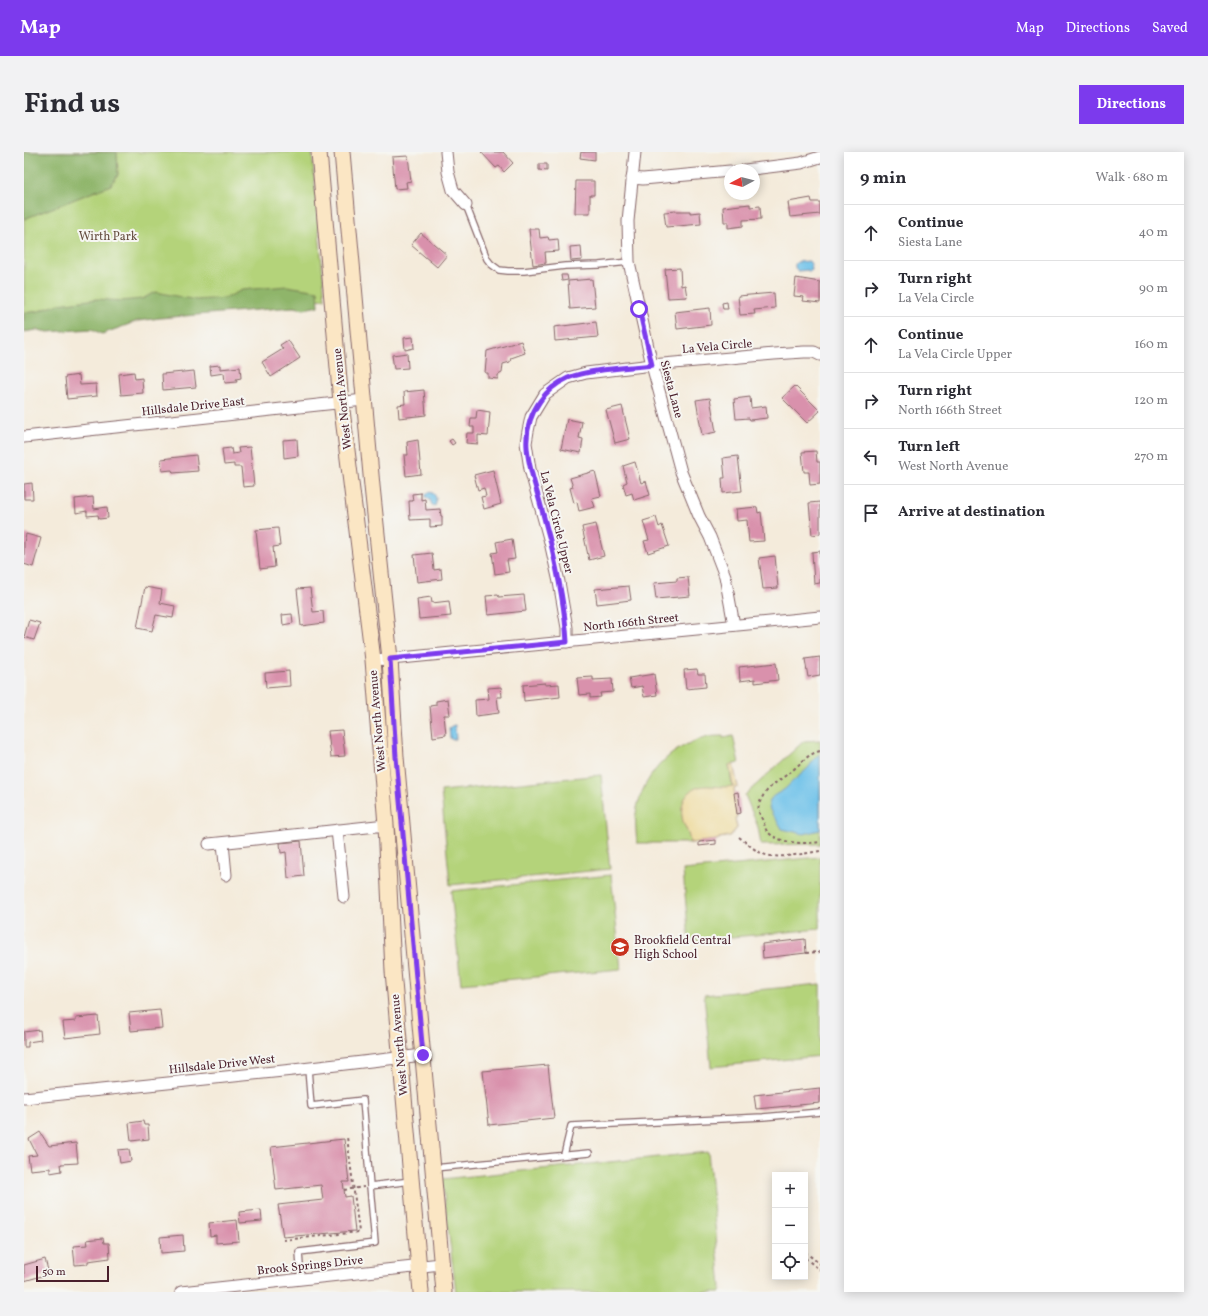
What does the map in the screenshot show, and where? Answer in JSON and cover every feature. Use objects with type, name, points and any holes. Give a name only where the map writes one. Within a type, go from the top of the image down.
[{"type":"main road","name":"West North Avenue","points":[[319,152],[341,402],[372,660],[386,825],[393,971],[421,1292]]},
{"type":"main road","name":"West North Avenue","points":[[342,152],[364,400],[390,659],[396,757],[444,1292]]},
{"type":"street","points":[[446,152],[448,172],[454,190],[466,205]]},
{"type":"street","name":"Siesta Lane","points":[[635,152],[628,221],[629,262],[652,365],[681,472],[699,516],[710,537],[724,576],[734,625]]},
{"type":"street","points":[[760,168],[801,163],[820,157]]},
{"type":"street","points":[[632,178],[724,171]]},
{"type":"street","name":"La Vela Circle","points":[[535,409],[545,394],[568,378],[586,373],[652,365],[804,352],[814,352],[820,355]]},
{"type":"street","name":"Hillsdale Drive East","points":[[24,437],[364,400]]},
{"type":"street","name":"La Vela Circle Upper","points":[[535,409],[531,417],[526,443],[530,469],[558,575],[567,642]]},
{"type":"street","name":"North 166th Street","points":[[372,660],[820,616]]},
{"type":"street","points":[[209,844],[386,825]]},
{"type":"street","points":[[337,830],[344,897]]},
{"type":"street","points":[[223,843],[226,875]]},
{"type":"street","name":"Hillsdale Drive West","points":[[24,1098],[308,1069],[423,1055]]},
{"type":"street","name":"Brook Springs Drive","points":[[181,1292],[441,1264]]},
{"type":"lane","points":[[466,205],[487,259],[499,270],[524,271],[565,266],[629,262]]},
{"type":"lane","points":[[301,1278],[299,1252],[375,1243],[362,1100],[311,1106],[308,1069]]},
{"type":"lane","points":[[564,1155],[571,1126],[763,1117],[820,1112]]},
{"type":"lane","points":[[433,1168],[590,1153]]},
{"type":"lane","points":[[370,1186],[411,1181]]},
{"type":"path","points":[[820,751],[806,757],[771,787],[763,796],[759,805],[758,813],[764,822],[766,831],[778,840],[805,843],[820,842]]},
{"type":"path","points":[[739,837],[759,852],[767,855],[790,855],[820,852]]},
{"type":"path","points":[[806,953],[819,952]]},
{"type":"path","points":[[283,1240],[359,1232],[347,1137]]},
{"type":"path","points":[[344,1190],[370,1186]]},
{"type":"path","points":[[808,1254],[820,1264]]},
{"type":"path","points":[[808,1260],[820,1270]]},
{"type":"green space","name":"Wirth Park","points":[[24,152],[312,152],[325,299],[24,327]]},
{"type":"green space","points":[[24,152],[117,152],[118,175],[111,185],[24,219]]},
{"type":"green space","points":[[287,286],[318,291],[319,306],[304,309],[294,307],[160,318],[138,321],[102,334],[92,329],[48,332],[37,330],[24,332],[24,313],[39,311],[59,304],[97,299],[121,301],[142,299],[156,292],[196,300],[226,298],[242,290]]},
{"type":"green space","points":[[723,736],[723,738],[733,736],[739,763],[729,765],[737,817],[735,818],[737,828],[730,836],[716,840],[690,843],[637,843],[636,813],[642,792],[654,771],[662,762],[682,747],[706,737]]},
{"type":"green space","points":[[820,740],[820,844],[761,845],[758,827],[745,795],[804,741]]},
{"type":"green space","points":[[601,775],[610,869],[450,885],[441,791]]},
{"type":"green space","points":[[820,857],[820,929],[689,941],[683,870]]},
{"type":"green space","points":[[611,875],[621,969],[461,984],[451,891]]},
{"type":"green space","points":[[820,984],[820,1056],[711,1067],[704,995]]},
{"type":"green space","points":[[708,1152],[721,1287],[720,1292],[456,1292],[442,1179]]},
{"type":"sand","points":[[733,764],[738,787],[734,788],[737,817],[735,818],[737,828],[730,836],[716,840],[690,843],[682,814],[682,805],[685,798],[695,788],[701,786],[733,786],[729,765]]},
{"type":"water","points":[[809,261],[812,270],[809,272],[808,270],[798,271],[795,268],[795,264],[797,262]]},
{"type":"water","points":[[431,492],[436,498],[435,506],[432,505],[430,500],[426,497],[426,494]]},
{"type":"water","points":[[454,725],[456,739],[452,740],[450,738],[449,729]]},
{"type":"water","points":[[820,754],[820,830],[804,834],[782,829],[770,811],[770,801],[805,771]]},
{"type":"building","points":[[481,152],[503,152],[513,163],[504,172],[499,166],[496,168]]},
{"type":"building","points":[[581,152],[595,152],[595,160],[580,158]]},
{"type":"building","points":[[408,156],[411,181],[406,182],[407,188],[395,189],[392,157]]},
{"type":"building","points":[[539,164],[547,164],[547,171],[539,170]]},
{"type":"building","points":[[576,181],[594,181],[594,195],[590,195],[590,213],[575,213]]},
{"type":"building","points":[[811,198],[812,202],[820,202],[820,214],[790,217],[788,202]]},
{"type":"building","points":[[750,204],[750,207],[760,206],[761,219],[743,220],[743,226],[728,228],[728,222],[724,222],[723,207]]},
{"type":"building","points":[[690,211],[690,213],[700,212],[701,224],[666,227],[664,212]]},
{"type":"building","points":[[529,229],[539,229],[540,238],[548,237],[549,240],[558,239],[559,251],[545,252],[546,263],[533,265]]},
{"type":"building","points":[[421,233],[447,255],[437,267],[411,245]]},
{"type":"building","points":[[581,246],[582,260],[571,261],[570,247]]},
{"type":"building","points":[[680,268],[681,286],[685,285],[687,297],[668,298],[665,269]]},
{"type":"building","points":[[561,275],[567,275],[568,280],[562,281]]},
{"type":"building","points":[[796,278],[820,282],[820,303],[803,301],[804,297],[794,296]]},
{"type":"building","points":[[592,279],[595,307],[570,309],[568,281]]},
{"type":"building","points":[[774,293],[775,308],[754,310],[755,314],[740,315],[738,296]]},
{"type":"building","points":[[727,302],[728,309],[723,309],[722,303]]},
{"type":"building","points":[[710,308],[711,325],[677,329],[675,312]]},
{"type":"building","points":[[596,322],[598,337],[555,341],[554,327]]},
{"type":"building","points":[[413,337],[414,348],[405,350],[404,338]]},
{"type":"building","points":[[288,340],[300,358],[271,377],[262,362],[283,349],[280,345]]},
{"type":"building","points":[[521,341],[525,353],[511,358],[510,362],[503,364],[502,373],[498,375],[498,379],[488,378],[488,373],[485,373],[487,351]]},
{"type":"building","points":[[407,353],[408,368],[394,369],[392,355]]},
{"type":"building","points":[[220,365],[220,369],[240,367],[241,378],[236,379],[237,382],[225,383],[224,373],[211,375],[210,366]]},
{"type":"building","points":[[194,371],[196,387],[163,390],[162,374]]},
{"type":"building","points":[[134,372],[135,379],[142,378],[143,393],[121,395],[119,374]]},
{"type":"building","points":[[79,375],[80,385],[96,384],[97,396],[67,399],[65,377]]},
{"type":"building","points":[[795,386],[820,411],[807,423],[782,398]]},
{"type":"building","points":[[424,390],[426,415],[399,418],[398,405],[405,404],[404,392]]},
{"type":"building","points":[[750,397],[751,408],[766,406],[767,418],[750,420],[749,418],[736,419],[734,399]]},
{"type":"building","points":[[710,398],[716,432],[702,435],[696,400]]},
{"type":"building","points":[[622,406],[630,439],[615,443],[606,410]]},
{"type":"building","points":[[477,410],[490,412],[488,436],[478,435],[478,444],[466,443],[467,433],[474,433],[474,427],[470,427],[471,418],[476,418]]},
{"type":"building","points":[[567,419],[582,422],[579,438],[583,439],[581,453],[561,449]]},
{"type":"building","points":[[297,439],[298,456],[284,458],[283,440]]},
{"type":"building","points":[[452,439],[455,443],[452,445],[449,441]]},
{"type":"building","points":[[418,440],[421,474],[406,476],[404,455],[408,455],[407,442]]},
{"type":"building","points":[[250,447],[254,486],[243,487],[241,467],[234,467],[234,464],[224,465],[222,449],[231,448],[232,454],[239,453],[238,448]]},
{"type":"building","points":[[816,451],[817,462],[820,462],[820,484],[810,485],[809,472],[804,472],[802,452]]},
{"type":"building","points":[[196,455],[198,471],[173,473],[172,470],[162,471],[161,459]]},
{"type":"building","points":[[738,456],[742,491],[723,493],[722,478],[725,478],[723,458]]},
{"type":"building","points":[[635,462],[641,483],[646,481],[650,495],[634,500],[632,493],[626,495],[623,484],[627,482],[623,466]]},
{"type":"building","points":[[493,470],[501,504],[484,509],[481,497],[486,496],[484,488],[478,490],[474,475]]},
{"type":"building","points":[[595,471],[601,496],[592,498],[595,507],[579,511],[577,502],[574,503],[570,488],[573,487],[570,478]]},
{"type":"building","points":[[32,483],[33,499],[24,499],[24,484]]},
{"type":"building","points":[[421,493],[421,500],[425,499],[426,510],[440,509],[442,526],[430,527],[430,519],[410,520],[409,501],[413,501],[412,494]]},
{"type":"building","points":[[93,497],[94,509],[107,507],[108,518],[99,519],[98,515],[87,516],[87,511],[76,513],[75,499]]},
{"type":"building","points":[[820,502],[820,534],[812,535],[809,503]]},
{"type":"building","points":[[757,507],[758,513],[761,512],[764,541],[749,542],[747,520],[737,521],[736,509]]},
{"type":"building","points":[[656,517],[659,527],[662,525],[669,546],[648,553],[644,541],[649,540],[643,521]]},
{"type":"building","points":[[596,524],[604,556],[589,560],[582,527]]},
{"type":"building","points":[[278,528],[280,546],[273,547],[275,567],[260,569],[256,530]]},
{"type":"building","points":[[26,534],[41,538],[33,567],[24,564],[24,542]]},
{"type":"building","points":[[512,539],[515,559],[507,560],[509,572],[495,574],[492,553],[498,552],[496,542]]},
{"type":"building","points":[[820,551],[820,583],[814,584],[812,552]]},
{"type":"building","points":[[432,553],[434,570],[441,569],[442,579],[417,582],[414,555]]},
{"type":"building","points":[[775,556],[778,588],[763,589],[759,558]]},
{"type":"building","points":[[688,577],[690,596],[656,599],[654,583],[677,581],[677,578]]},
{"type":"building","points":[[629,586],[631,600],[597,604],[595,589]]},
{"type":"building","points":[[145,587],[162,590],[160,603],[175,606],[173,618],[156,615],[152,631],[137,628]]},
{"type":"building","points":[[310,588],[313,612],[323,611],[324,623],[301,626],[297,589]]},
{"type":"building","points":[[498,595],[499,597],[524,595],[526,611],[488,615],[486,596]]},
{"type":"building","points":[[431,597],[432,603],[449,601],[451,616],[419,619],[417,599]]},
{"type":"building","points":[[292,614],[293,623],[283,625],[282,615]]},
{"type":"building","points":[[29,620],[40,623],[34,640],[24,637]]},
{"type":"building","points":[[820,657],[820,675],[808,677],[805,659]]},
{"type":"building","points":[[776,663],[778,680],[755,683],[755,679],[740,681],[739,667]]},
{"type":"building","points":[[697,669],[698,674],[705,674],[706,687],[686,689],[684,670]]},
{"type":"building","points":[[289,671],[290,686],[266,688],[265,673]]},
{"type":"building","points":[[654,674],[657,695],[644,697],[642,686],[631,688],[629,678]]},
{"type":"building","points":[[593,677],[593,680],[612,679],[613,692],[600,693],[601,697],[590,698],[590,694],[579,695],[577,678]]},
{"type":"building","points":[[545,683],[545,685],[559,684],[560,697],[524,701],[523,685]]},
{"type":"building","points":[[501,687],[502,697],[497,697],[499,713],[476,716],[475,700],[489,699],[488,688]]},
{"type":"building","points":[[448,699],[450,715],[444,715],[446,735],[433,737],[430,706],[436,705],[436,701]]},
{"type":"building","points":[[342,730],[345,756],[331,757],[328,731]]},
{"type":"building","points":[[738,792],[741,813],[737,814],[734,793]]},
{"type":"building","points":[[716,840],[716,844],[699,846],[699,842]]},
{"type":"building","points":[[301,841],[304,876],[288,878],[286,852],[281,853],[280,843]]},
{"type":"building","points":[[805,939],[806,953],[763,958],[762,944]]},
{"type":"building","points":[[160,1010],[162,1028],[131,1031],[129,1013]]},
{"type":"building","points":[[98,1016],[100,1034],[65,1038],[63,1022],[76,1021],[76,1018]]},
{"type":"building","points":[[40,1030],[41,1040],[28,1042],[28,1047],[24,1047],[24,1032]]},
{"type":"building","points":[[548,1065],[554,1118],[489,1125],[483,1071]]},
{"type":"building","points":[[820,1088],[820,1103],[756,1109],[754,1095]]},
{"type":"building","points":[[143,1121],[144,1125],[148,1125],[149,1139],[131,1141],[129,1123]]},
{"type":"building","points":[[40,1132],[49,1146],[76,1143],[78,1163],[61,1164],[62,1171],[50,1173],[50,1168],[30,1170],[28,1156],[37,1155],[29,1139]]},
{"type":"building","points":[[344,1139],[349,1182],[343,1182],[345,1197],[351,1196],[355,1231],[283,1237],[278,1205],[323,1200],[321,1185],[276,1190],[271,1147]]},
{"type":"building","points":[[129,1149],[131,1161],[120,1163],[118,1150]]},
{"type":"building","points":[[261,1210],[262,1221],[240,1223],[239,1212]]},
{"type":"building","points":[[237,1220],[239,1241],[216,1243],[216,1235],[210,1236],[209,1223]]},
{"type":"building","points":[[183,1235],[184,1251],[161,1253],[160,1237]]},
{"type":"building","points":[[103,1238],[104,1243],[109,1243],[110,1258],[88,1261],[88,1264],[75,1265],[73,1246],[88,1245],[87,1240]]},
{"type":"building","points":[[45,1259],[49,1274],[24,1281],[24,1265]]},
{"type":"place","name":"Brookfield Central High School","points":[[620,947]]},
{"type":"route","points":[[423,1055],[396,757],[390,659],[567,642],[559,582],[539,499],[530,469],[526,443],[531,417],[545,394],[568,378],[586,373],[652,365],[639,309]]}]
